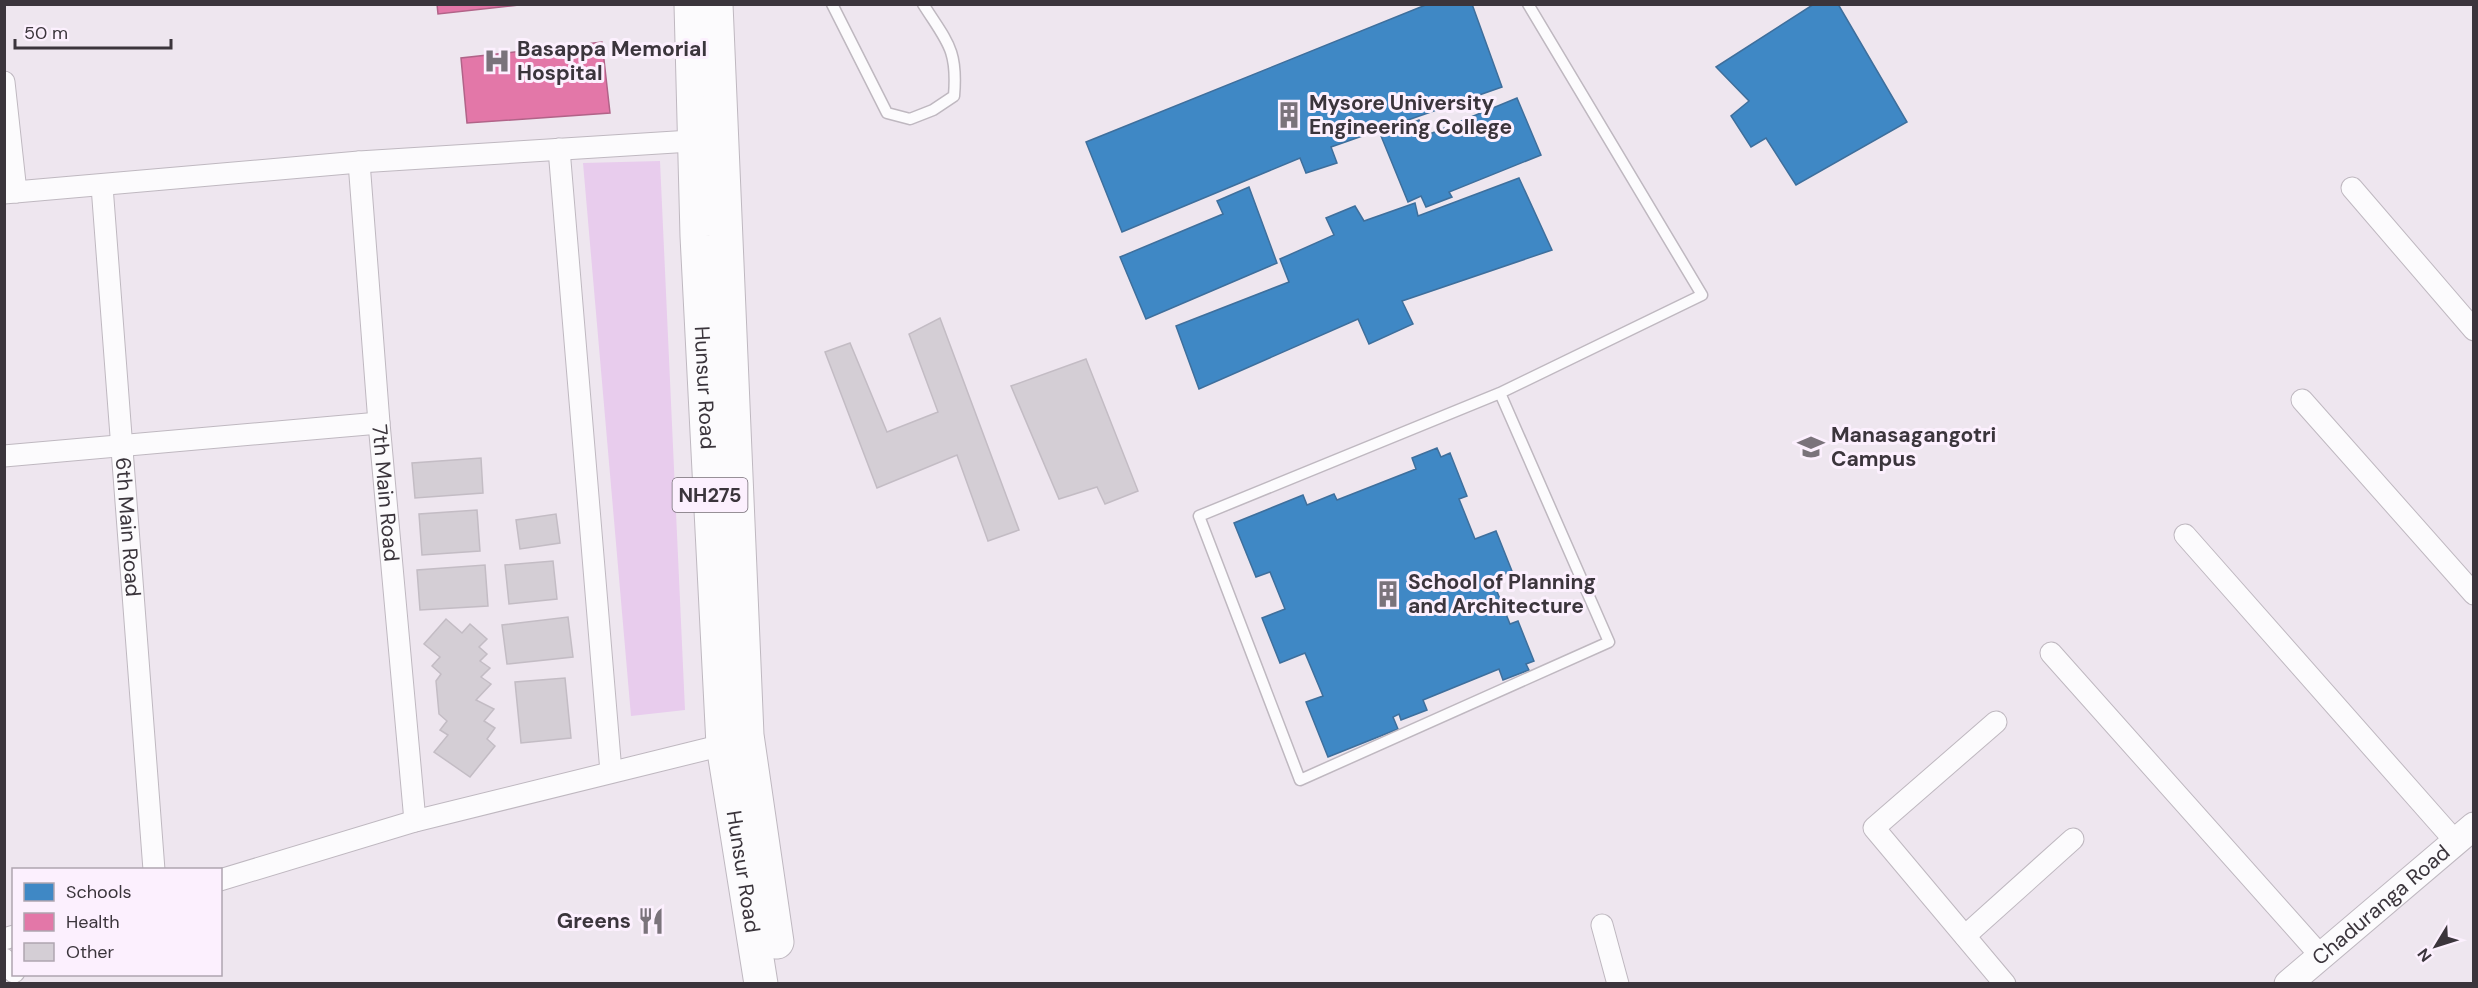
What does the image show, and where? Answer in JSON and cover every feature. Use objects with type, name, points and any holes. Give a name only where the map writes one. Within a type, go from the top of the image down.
[{"type":"main road","name":"Hunsur Road","points":[[691,4],[708,140],[697,236],[723,745],[761,984]]},
{"type":"main road","points":[[716,4],[708,140],[747,735],[783,984]]},
{"type":"street","points":[[4,82],[10,193],[359,162],[708,140]]},
{"type":"street","points":[[559,149],[611,772]]},
{"type":"street","name":"7th Main Road","points":[[359,162],[379,423],[415,821]]},
{"type":"street","name":"6th Main Road","points":[[102,186],[154,868]]},
{"type":"street","points":[[2352,188],[2474,330]]},
{"type":"street","points":[[2302,400],[2474,594]]},
{"type":"street","points":[[4,456],[379,423]]},
{"type":"street","points":[[2185,535],[2465,834]]},
{"type":"street","points":[[2051,653],[2320,955]]},
{"type":"street","points":[[1996,722],[1874,828],[2005,984]]},
{"type":"street","points":[[222,879],[415,821],[723,745]]},
{"type":"street","name":"Chaduranga Road","points":[[2288,984],[2465,834]]},
{"type":"street","points":[[1965,936],[2073,839]]},
{"type":"street","points":[[1602,925],[1618,984]]},
{"type":"lane","points":[[832,4],[887,113],[910,119],[933,110],[954,96],[956,70],[953,52],[923,4]]},
{"type":"lane","points":[[1500,393],[1609,642],[1300,780],[1199,516],[1500,393],[1702,295],[1528,4]]},
{"type":"shaded area","points":[[660,161],[685,710],[631,716],[583,163]]},
{"type":"building: Schools","name":"Mysore University Engineering College","points":[[1428,4],[1472,4],[1502,87],[1331,147],[1337,163],[1306,173],[1300,158],[1122,232],[1086,142]]},
{"type":"building: Schools","points":[[1814,4],[1838,4],[1907,122],[1796,185],[1766,138],[1751,147],[1731,116],[1749,101],[1716,67]]},
{"type":"building: Schools","name":"Mysore University Engineering College","points":[[1517,98],[1541,155],[1449,192],[1452,197],[1426,207],[1421,196],[1408,202],[1381,136],[1419,120],[1425,136]]},
{"type":"building: Schools","name":"Mysore University Engineering College","points":[[1519,178],[1552,250],[1402,301],[1413,324],[1369,344],[1358,319],[1199,389],[1176,326],[1289,282],[1280,259],[1334,235],[1326,218],[1355,206],[1364,221],[1415,203],[1418,216]]},
{"type":"building: Schools","points":[[1249,187],[1277,263],[1146,319],[1120,257],[1223,214],[1217,201]]},
{"type":"building: Schools","name":"School of Planning and Architecture","points":[[1437,448],[1441,457],[1450,453],[1467,496],[1459,499],[1475,539],[1496,531],[1512,571],[1492,579],[1510,624],[1518,621],[1534,661],[1526,664],[1529,670],[1503,680],[1499,669],[1423,700],[1427,710],[1401,720],[1399,714],[1393,717],[1398,729],[1328,757],[1306,702],[1323,696],[1305,653],[1280,663],[1262,618],[1285,609],[1270,572],[1256,577],[1234,523],[1303,495],[1307,505],[1334,494],[1337,500],[1416,469],[1412,458]]},
{"type":"building: Health","points":[[437,4],[528,4],[438,14]]},
{"type":"building: Health","points":[[602,42],[610,113],[467,123],[461,58]]},
{"type":"building: Other","points":[[940,318],[1019,530],[988,541],[957,455],[877,488],[825,352],[850,343],[887,432],[938,412],[909,334]]},
{"type":"building: Other","points":[[1086,359],[1138,491],[1105,504],[1097,487],[1059,499],[1011,386]]},
{"type":"building: Other","points":[[481,458],[483,493],[415,498],[412,463]]},
{"type":"building: Other","points":[[477,510],[480,551],[422,555],[419,514]]},
{"type":"building: Other","points":[[556,514],[560,543],[520,549],[516,520]]},
{"type":"building: Other","points":[[553,561],[557,599],[509,604],[505,565]]},
{"type":"building: Other","points":[[485,565],[488,606],[420,610],[417,570]]},
{"type":"building: Other","points":[[568,617],[573,657],[507,664],[502,625]]},
{"type":"building: Other","points":[[446,619],[462,633],[470,624],[487,639],[479,647],[487,654],[480,661],[490,668],[481,677],[491,684],[476,700],[494,709],[484,721],[495,728],[487,739],[495,746],[470,777],[434,752],[448,735],[440,730],[447,721],[439,714],[436,681],[441,674],[432,666],[440,657],[424,644]]},
{"type":"building: Other","points":[[565,678],[571,738],[521,743],[515,682]]},
{"type":"place","name":"Basappa Memorial Hospital","points":[[497,61]]},
{"type":"place","name":"Mysore University Engineering College","points":[[1289,115]]},
{"type":"place","name":"Manasagangotri Campus","points":[[1811,447]]},
{"type":"place","name":"School of Planning and Architecture","points":[[1388,594]]},
{"type":"place","name":"Greens","points":[[651,921]]}]
